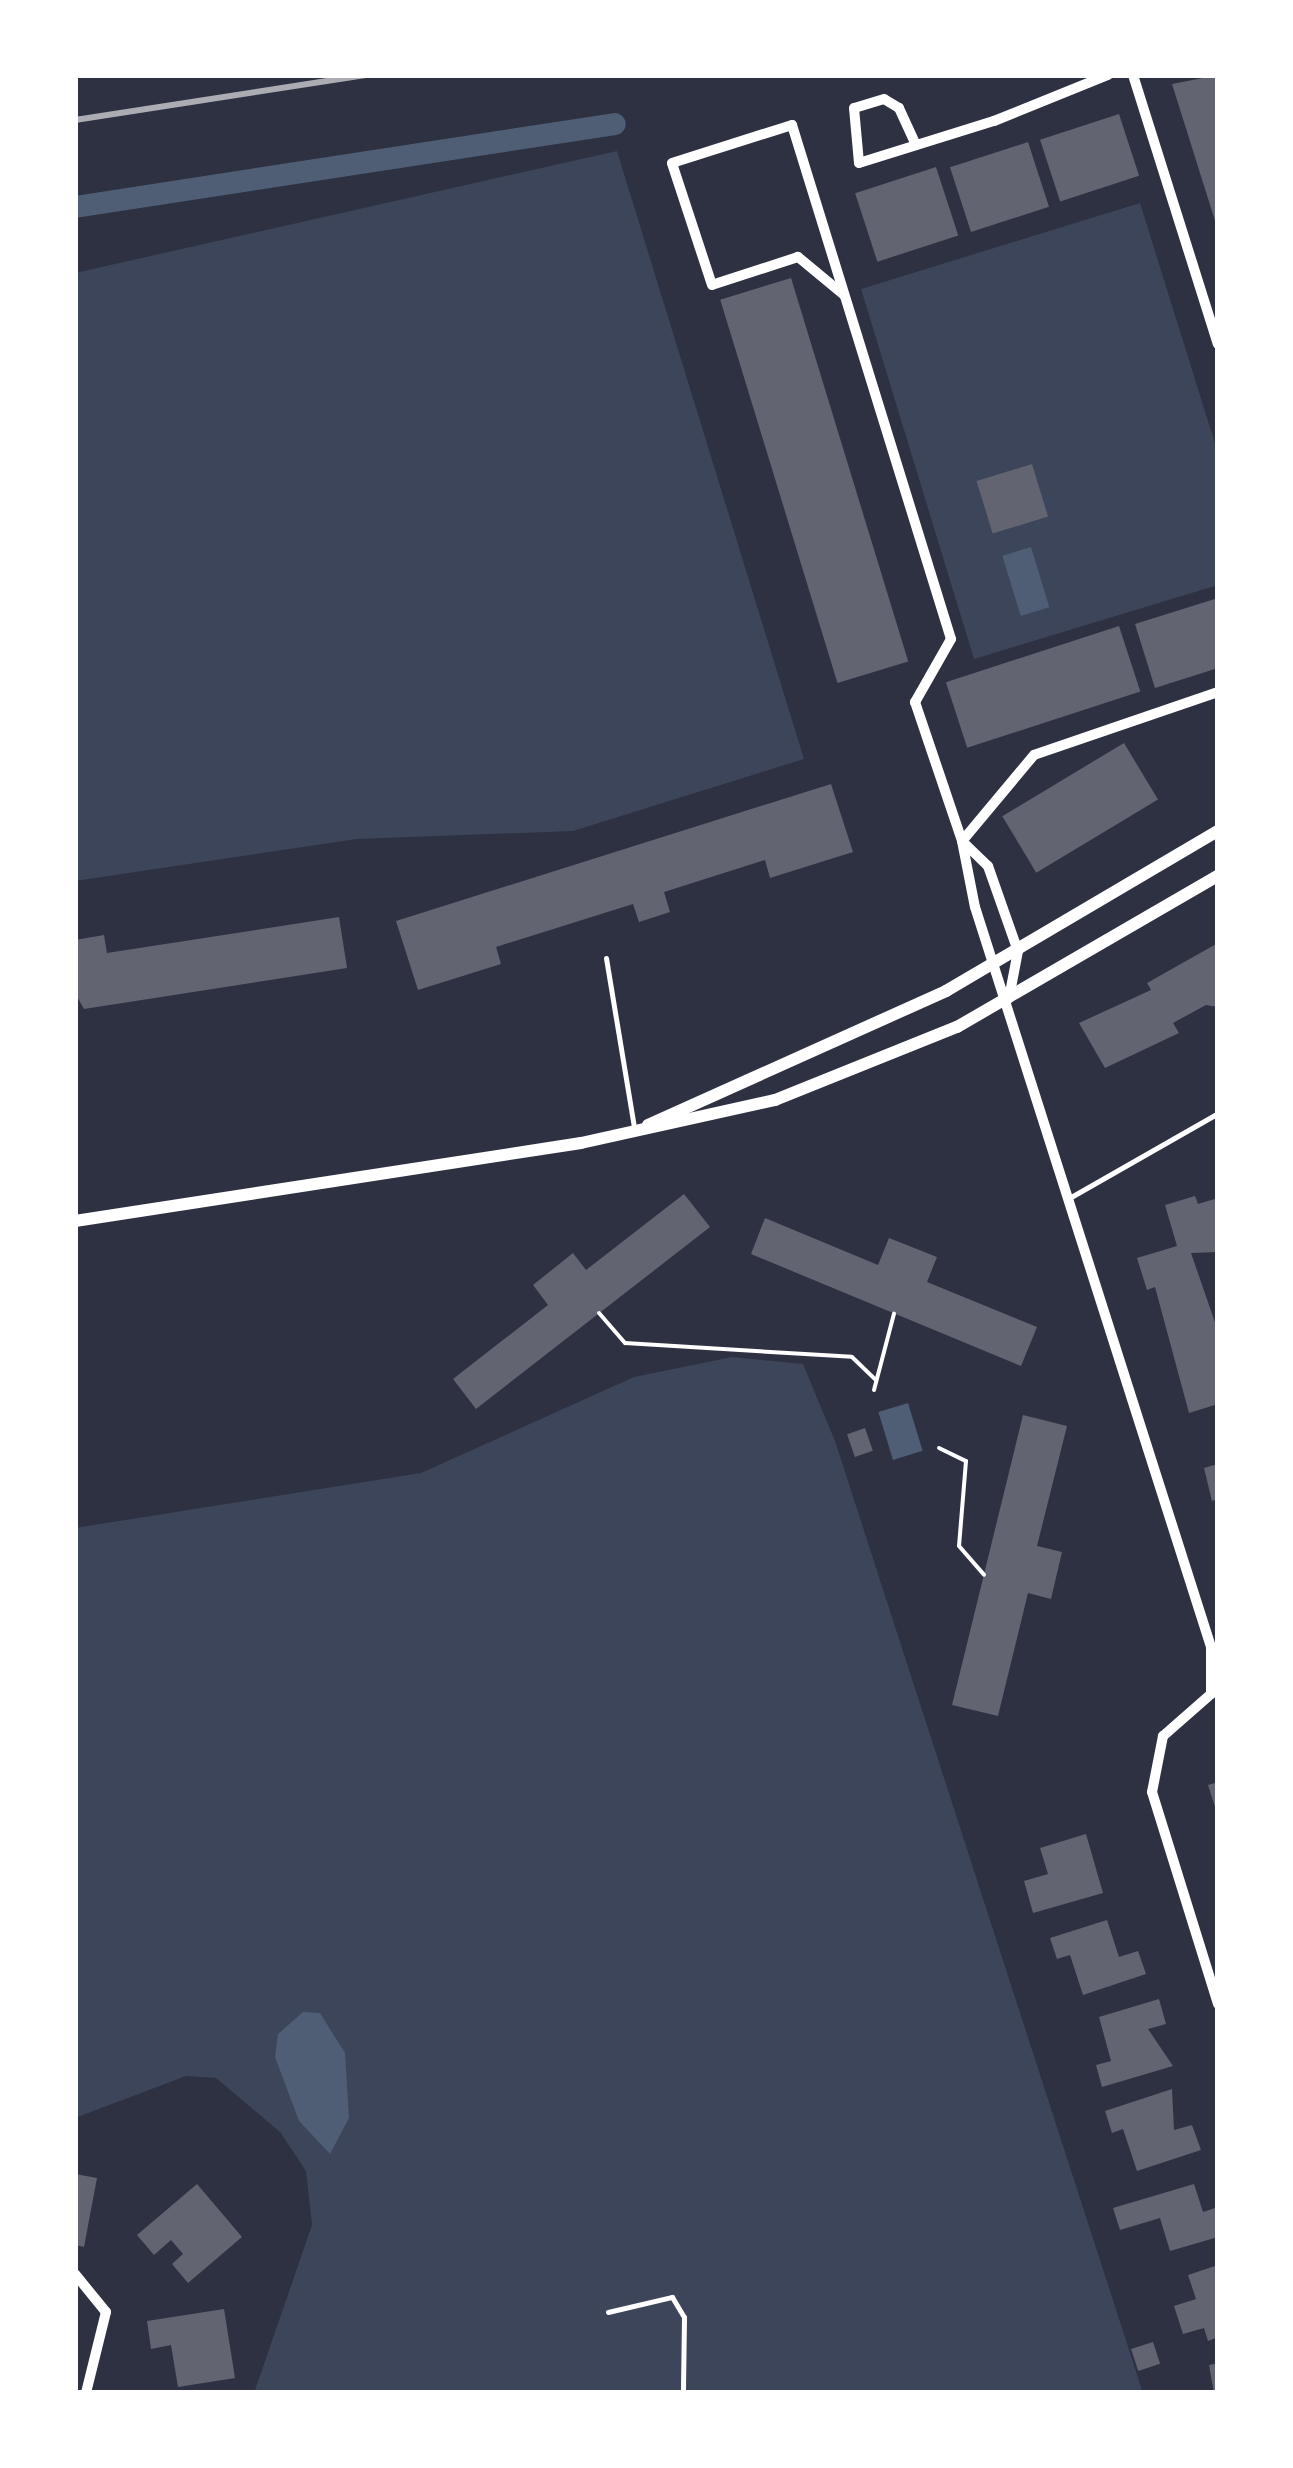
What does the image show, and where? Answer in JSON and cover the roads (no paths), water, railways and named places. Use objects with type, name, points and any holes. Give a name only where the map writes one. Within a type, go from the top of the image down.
[{"type":"street","points":[[916,145],[899,108],[884,100],[854,108],[858,163],[916,145],[1108,75]]},
{"type":"street","points":[[1133,75],[1218,344]]},
{"type":"street","points":[[844,295],[798,257],[712,285],[672,163],[792,124],[951,639],[915,702],[962,841],[995,964],[1215,1646],[1210,1694],[1182,1720],[1152,1760],[1152,1792],[1218,2004]]},
{"type":"street","points":[[962,841],[1034,756],[1218,692]]},
{"type":"street","points":[[634,1132],[995,964],[1218,831]]},
{"type":"street","points":[[962,841],[988,866],[1018,952],[1009,999]]},
{"type":"street","points":[[75,1221],[710,1120],[829,1082],[1009,999],[1218,876]]},
{"type":"street","points":[[75,2274],[106,2312],[86,2393]]},
{"type":"lane","points":[[606,958],[634,1132]]},
{"type":"lane","points":[[1072,1197],[1218,1113]]},
{"type":"lane","points":[[608,2312],[657,2298],[679,2305],[683,2393]]},
{"type":"waterway","points":[[75,207],[615,124]]},
{"type":"railway","points":[[75,120],[366,75]]}]
